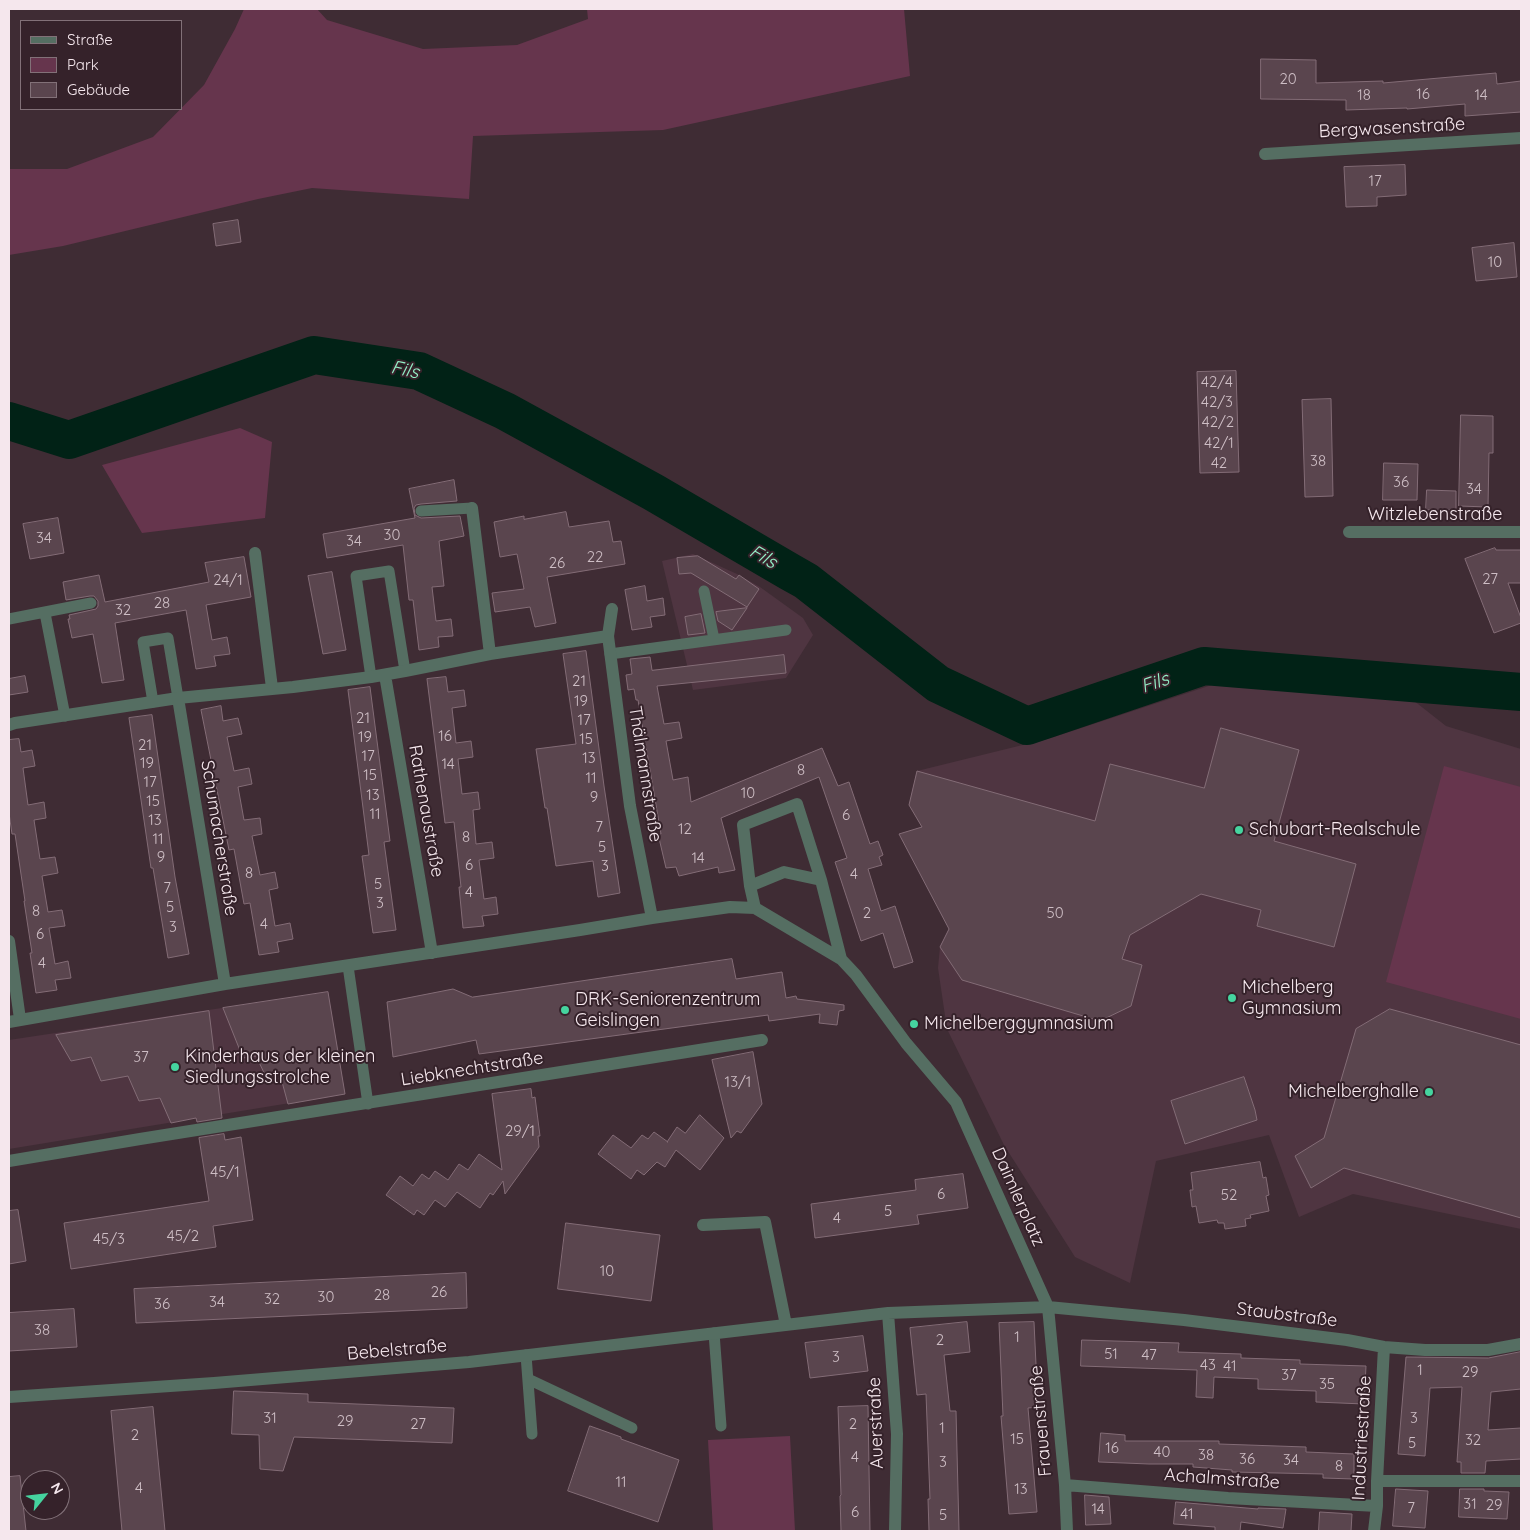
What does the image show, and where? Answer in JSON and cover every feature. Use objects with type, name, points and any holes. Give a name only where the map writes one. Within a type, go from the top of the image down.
[{"type":"street","name":"Bergwasenstraße","points":[[1265,154],[1521,138]]},
{"type":"street","points":[[472,508],[490,654]]},
{"type":"street","name":"Witzlebenstraße","points":[[1349,532],[1521,532]]},
{"type":"street","points":[[255,553],[272,688]]},
{"type":"street","name":"Thälmannstraße","points":[[612,609],[608,636],[610,654],[630,806],[652,918]]},
{"type":"street","points":[[9,725],[178,698],[293,687],[385,675],[490,654],[608,636]]},
{"type":"street","name":"Rathenaustraße","points":[[385,675],[432,953]]},
{"type":"street","name":"Schumacherstraße","points":[[178,698],[225,984]]},
{"type":"street","points":[[755,908],[750,886],[744,825],[797,804],[821,880],[840,959]]},
{"type":"street","points":[[750,886],[784,872],[821,880]]},
{"type":"street","points":[[9,941],[15,1020],[225,984],[730,907],[755,908],[840,959]]},
{"type":"street","name":"Daimlerplatz","points":[[840,959],[856,976],[906,1043],[956,1102],[1048,1307]]},
{"type":"street","name":"Liebknechtstraße","points":[[9,1161],[762,1040]]},
{"type":"street","points":[[703,1225],[765,1222],[786,1325]]},
{"type":"street","points":[[888,1313],[1048,1307]]},
{"type":"street","name":"Staubstraße","points":[[1048,1307],[1184,1320],[1347,1340],[1384,1347],[1425,1350],[1488,1350],[1521,1344]]},
{"type":"street","name":"Frauenstraße","points":[[1048,1307],[1065,1485],[1067,1531]]},
{"type":"street","name":"Bebelstraße","points":[[9,1397],[214,1383],[469,1362],[888,1313]]},
{"type":"street","name":"Auerstraße","points":[[888,1313],[897,1434],[895,1531]]},
{"type":"street","name":"Industriestraße","points":[[1374,1531],[1384,1347]]},
{"type":"street","points":[[1377,1481],[1521,1482]]},
{"type":"street","name":"Achalmstraße","points":[[1065,1485],[1228,1498],[1376,1506]]},
{"type":"lane","points":[[422,511],[472,508]]},
{"type":"lane","points":[[371,677],[356,576],[372,573],[389,571],[405,671]]},
{"type":"lane","points":[[704,591],[714,639]]},
{"type":"lane","points":[[9,619],[91,603]]},
{"type":"lane","points":[[45,613],[65,716]]},
{"type":"lane","points":[[610,654],[786,630]]},
{"type":"lane","points":[[153,702],[143,642],[168,638],[178,698]]},
{"type":"lane","points":[[348,966],[368,1104]]},
{"type":"lane","points":[[714,1333],[721,1426]]},
{"type":"lane","points":[[526,1355],[532,1434]]},
{"type":"lane","points":[[528,1379],[632,1428]]},
{"type":"shaded area","points":[[693,554],[760,587],[803,618],[813,635],[786,678],[693,690],[662,561]]},
{"type":"shaded area","name":"Michelberg Gymnasium","points":[[1376,671],[1446,726],[1521,749],[1521,1229],[1353,1194],[1299,1217],[1269,1135],[1156,1161],[1130,1283],[1075,1257],[1004,1145],[947,1029],[938,968],[940,947],[949,929],[911,856],[922,827],[909,805],[917,771],[1051,738],[1242,675]]},
{"type":"shaded area","name":"Kinderhaus der kleinen Siedlungsstrolche","points":[[328,992],[345,1094],[9,1149],[9,1040]]},
{"type":"green space","points":[[244,9],[317,9],[327,20],[423,49],[517,45],[588,19],[587,9],[904,9],[910,76],[663,130],[473,136],[469,199],[312,188],[258,199],[63,246],[9,255],[9,169],[67,169],[153,137],[179,110],[182,110],[182,107],[204,85]]},
{"type":"green space","points":[[240,428],[272,442],[265,518],[142,533],[102,465]]},
{"type":"green space","points":[[1444,766],[1521,787],[1521,1019],[1386,982]]},
{"type":"green space","points":[[790,1436],[795,1531],[713,1531],[708,1440]]},
{"type":"building","points":[[1261,59],[1316,60],[1316,83],[1383,81],[1383,83],[1496,73],[1497,84],[1521,81],[1521,112],[1465,116],[1465,104],[1407,109],[1346,110],[1346,100],[1261,99]]},
{"type":"building","points":[[1405,165],[1406,195],[1377,197],[1377,206],[1346,207],[1344,167]]},
{"type":"building","points":[[238,220],[241,242],[216,246],[213,224]]},
{"type":"building","points":[[1514,243],[1517,277],[1476,281],[1472,248]]},
{"type":"building","points":[[1236,371],[1239,472],[1200,473],[1197,372]]},
{"type":"building","points":[[1331,399],[1333,496],[1305,497],[1302,400]]},
{"type":"building","points":[[1461,415],[1493,416],[1493,453],[1489,453],[1488,507],[1459,506]]},
{"type":"building","points":[[1384,463],[1418,464],[1417,500],[1383,500]]},
{"type":"building","points":[[454,480],[457,501],[421,504],[416,505],[414,508],[415,515],[421,518],[460,516],[464,536],[439,541],[444,586],[432,587],[436,621],[451,619],[453,636],[438,637],[439,647],[419,650],[413,600],[409,600],[403,545],[327,558],[323,534],[415,518],[409,489]]},
{"type":"building","points":[[1427,490],[1456,491],[1456,510],[1426,510]]},
{"type":"building","points":[[566,512],[569,527],[609,521],[613,542],[621,541],[625,564],[547,577],[556,623],[535,627],[530,607],[495,612],[492,593],[524,589],[517,554],[500,557],[494,522],[524,516],[524,519]]},
{"type":"building","points":[[58,518],[64,553],[30,559],[23,524]]},
{"type":"building","points":[[1495,548],[1496,550],[1521,550],[1521,583],[1508,583],[1521,618],[1521,623],[1494,633],[1465,559]]},
{"type":"building","points":[[698,556],[736,579],[739,575],[759,589],[747,607],[691,573],[679,574],[677,558]]},
{"type":"building","points":[[244,557],[251,597],[206,605],[212,640],[227,637],[230,654],[214,656],[216,666],[196,669],[186,610],[115,623],[124,680],[102,683],[93,634],[72,638],[68,619],[70,619],[69,615],[96,609],[98,601],[94,596],[66,600],[63,582],[99,575],[105,602],[209,582],[205,563]]},
{"type":"building","points":[[332,572],[346,650],[323,654],[308,576]]},
{"type":"building","points":[[645,586],[647,601],[663,598],[665,615],[650,617],[652,627],[632,630],[625,590]]},
{"type":"building","points":[[747,608],[732,630],[718,621],[716,612]]},
{"type":"building","points":[[701,614],[705,633],[688,635],[685,617]]},
{"type":"building","points":[[586,651],[620,893],[598,897],[593,861],[556,866],[536,749],[576,744],[563,654]]},
{"type":"building","points":[[784,655],[786,673],[657,686],[664,724],[679,722],[682,738],[666,741],[673,780],[688,777],[691,802],[822,748],[838,786],[849,782],[870,844],[878,841],[883,855],[879,857],[882,865],[868,869],[881,911],[895,906],[913,962],[894,968],[883,933],[861,941],[835,862],[847,858],[819,777],[721,818],[735,870],[719,873],[718,867],[679,876],[676,867],[666,868],[658,834],[661,834],[638,700],[636,700],[634,689],[628,690],[626,675],[632,674],[630,659],[650,657],[652,670]]},
{"type":"building","points":[[25,676],[28,692],[9,695],[9,679]]},
{"type":"building","points":[[446,677],[448,692],[464,690],[466,706],[452,708],[456,743],[471,741],[473,757],[458,759],[462,794],[478,792],[480,809],[473,810],[476,844],[492,842],[494,858],[479,860],[484,899],[496,897],[498,914],[482,916],[484,926],[463,928],[454,822],[445,823],[427,679]]},
{"type":"building","points":[[370,687],[390,841],[384,842],[396,930],[373,933],[362,856],[369,855],[348,690]]},
{"type":"building","points":[[221,706],[223,721],[238,718],[242,734],[227,737],[234,771],[249,768],[252,784],[238,787],[244,820],[260,818],[262,834],[252,836],[260,875],[275,872],[278,888],[269,890],[275,926],[290,923],[293,939],[277,942],[279,952],[259,955],[250,903],[244,904],[234,849],[229,850],[201,710]]},
{"type":"building","points":[[152,715],[175,877],[189,954],[168,958],[153,868],[151,868],[129,718]]},
{"type":"building","points":[[1221,728],[1299,750],[1274,841],[1356,864],[1334,947],[1257,926],[1261,910],[1201,894],[1130,935],[1122,959],[1142,965],[1131,1006],[1100,1021],[962,980],[940,947],[949,929],[899,834],[922,827],[909,805],[917,771],[1095,821],[1110,764],[1204,788]]},
{"type":"building","points":[[19,739],[21,752],[32,750],[35,766],[23,768],[28,805],[44,802],[46,818],[34,820],[40,859],[55,857],[58,873],[42,876],[48,912],[62,910],[65,926],[49,928],[55,964],[68,961],[71,978],[55,980],[57,990],[36,993],[15,834],[12,834],[9,813],[9,740]]},
{"type":"building","name":"DRK-Seniorenzentrum Geislingen","points":[[732,959],[736,979],[782,972],[786,998],[796,996],[797,999],[844,1005],[844,1010],[839,1011],[837,1025],[819,1023],[820,1014],[769,1021],[768,1015],[479,1054],[476,1040],[393,1057],[387,1002],[453,989],[472,997]]},
{"type":"building","points":[[328,992],[345,1094],[288,1104],[281,1078],[268,1081],[256,1056],[243,1058],[223,1008]]},
{"type":"building","name":"Michelberghalle","points":[[1390,1009],[1521,1045],[1521,1218],[1344,1168],[1311,1188],[1295,1156],[1324,1138],[1356,1029]]},
{"type":"building","points":[[209,1011],[222,1118],[197,1122],[196,1118],[171,1123],[160,1098],[139,1101],[128,1076],[101,1081],[91,1057],[71,1061],[56,1035]]},
{"type":"building","points":[[753,1052],[762,1104],[741,1133],[737,1131],[731,1138],[712,1060]]},
{"type":"building","points":[[1244,1077],[1257,1120],[1185,1144],[1171,1101]]},
{"type":"building","points":[[531,1089],[532,1098],[535,1097],[540,1136],[538,1136],[539,1147],[505,1194],[503,1181],[493,1195],[490,1193],[480,1208],[457,1192],[445,1207],[435,1200],[424,1215],[417,1210],[414,1215],[386,1195],[400,1176],[413,1186],[422,1174],[429,1179],[435,1171],[448,1180],[459,1164],[468,1170],[479,1154],[502,1170],[492,1094]]},
{"type":"building","points":[[700,1115],[724,1138],[700,1170],[676,1150],[665,1167],[657,1162],[644,1175],[637,1170],[631,1179],[598,1154],[613,1135],[631,1148],[642,1135],[648,1139],[654,1132],[667,1142],[677,1127],[685,1133]]},
{"type":"building","points":[[224,1134],[225,1140],[241,1137],[253,1220],[213,1226],[216,1247],[71,1269],[64,1223],[209,1201],[199,1138]]},
{"type":"building","points":[[1260,1162],[1263,1178],[1266,1177],[1269,1195],[1266,1196],[1269,1211],[1250,1215],[1251,1218],[1245,1219],[1246,1226],[1225,1229],[1224,1223],[1218,1223],[1217,1220],[1199,1223],[1196,1206],[1192,1207],[1191,1173]]},
{"type":"building","points":[[963,1174],[968,1208],[917,1215],[919,1224],[815,1238],[811,1204],[916,1190],[915,1180]]},
{"type":"building","points":[[18,1210],[26,1261],[9,1264],[9,1211]]},
{"type":"building","points":[[566,1223],[660,1235],[651,1301],[558,1289]]},
{"type":"building","points":[[466,1273],[467,1308],[136,1323],[134,1289]]},
{"type":"building","points":[[74,1309],[77,1347],[9,1351],[9,1313]]},
{"type":"building","points":[[967,1322],[970,1352],[944,1355],[950,1411],[956,1411],[959,1531],[929,1531],[928,1499],[930,1499],[926,1394],[917,1395],[910,1328]]},
{"type":"building","points":[[1034,1322],[1038,1407],[1028,1408],[1037,1512],[1009,1514],[1001,1416],[1003,1416],[999,1323]]},
{"type":"building","points":[[863,1336],[868,1371],[810,1378],[805,1343]]},
{"type":"building","points":[[1082,1340],[1179,1343],[1178,1352],[1241,1354],[1241,1358],[1300,1360],[1300,1364],[1366,1366],[1364,1404],[1316,1402],[1316,1391],[1258,1389],[1258,1379],[1214,1377],[1213,1398],[1196,1397],[1197,1370],[1081,1366]]},
{"type":"building","points":[[1521,1352],[1521,1389],[1491,1392],[1488,1430],[1521,1428],[1521,1459],[1486,1461],[1485,1473],[1461,1473],[1461,1462],[1457,1462],[1462,1387],[1430,1388],[1425,1456],[1398,1454],[1406,1357],[1488,1358]]},
{"type":"building","points":[[234,1391],[308,1394],[308,1402],[454,1408],[452,1443],[294,1437],[283,1471],[260,1469],[259,1435],[232,1434]]},
{"type":"building","points":[[868,1406],[870,1531],[841,1531],[838,1407]]},
{"type":"building","points":[[153,1407],[165,1531],[122,1531],[111,1411]]},
{"type":"building","points":[[590,1426],[679,1460],[658,1522],[568,1491]]},
{"type":"building","points":[[1101,1433],[1125,1435],[1125,1441],[1219,1441],[1219,1444],[1306,1447],[1306,1452],[1354,1454],[1354,1479],[1323,1478],[1323,1474],[1232,1472],[1232,1470],[1193,1467],[1193,1464],[1099,1462]]},
{"type":"building","points":[[20,1476],[20,1520],[25,1520],[26,1531],[9,1531],[9,1477]]},
{"type":"building","points":[[1396,1489],[1428,1491],[1425,1528],[1393,1526]]},
{"type":"building","points":[[1460,1489],[1509,1492],[1507,1519],[1459,1517]]},
{"type":"building","points":[[1085,1495],[1109,1497],[1111,1524],[1086,1525]]},
{"type":"building","points":[[1176,1502],[1258,1509],[1286,1509],[1283,1528],[1241,1522],[1240,1531],[1215,1531],[1215,1527],[1174,1524]]},
{"type":"building","points":[[1320,1512],[1352,1514],[1351,1531],[1319,1531]]},
{"type":"waterway","name":"Fils","points":[[9,421],[69,440],[314,355],[419,371],[505,411],[653,492],[806,581],[938,684],[1027,726],[1204,666],[1521,692]]},
{"type":"place","name":"Schubart-Realschule","points":[[1239,830]]},
{"type":"place","name":"Michelberg Gymnasium","points":[[1232,998]]},
{"type":"place","name":"DRK-Seniorenzentrum Geislingen","points":[[565,1010]]},
{"type":"place","name":"Michelberggymnasium","points":[[914,1024]]},
{"type":"place","name":"Kinderhaus der kleinen Siedlungsstrolche","points":[[175,1067]]},
{"type":"place","name":"Michelberghalle","points":[[1429,1092]]}]
